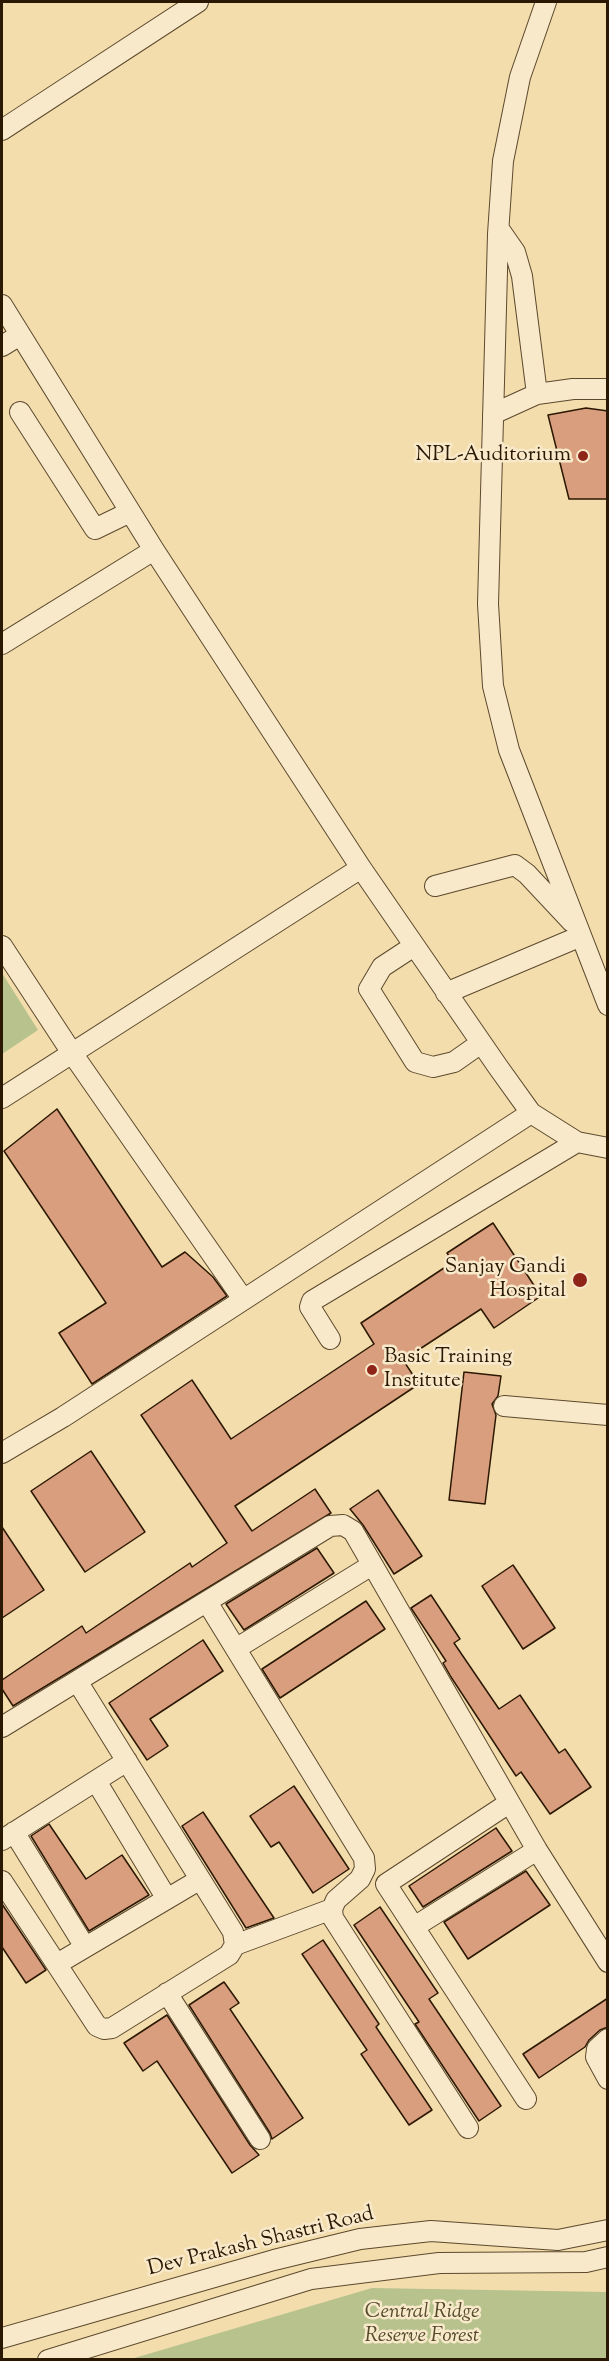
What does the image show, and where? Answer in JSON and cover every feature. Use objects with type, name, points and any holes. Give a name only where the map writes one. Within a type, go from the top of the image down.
[{"type":"street","points":[[2,130],[198,2]]},
{"type":"street","points":[[546,2],[520,76],[504,161],[499,229],[488,604],[493,686],[509,750],[608,1005]]},
{"type":"street","points":[[499,229],[515,252],[522,276],[537,394]]},
{"type":"street","points":[[2,305],[154,550],[361,868],[531,1113],[577,1142],[608,1148]]},
{"type":"street","points":[[2,346],[20,335]]},
{"type":"street","points":[[493,414],[537,394],[573,389],[608,389]]},
{"type":"street","points":[[20,412],[95,529],[130,512]]},
{"type":"street","points":[[2,644],[154,550]]},
{"type":"street","points":[[435,886],[515,865],[527,874],[580,932]]},
{"type":"street","points":[[2,1098],[361,868]]},
{"type":"street","points":[[446,993],[580,932]]},
{"type":"street","points":[[2,946],[72,1053],[243,1299]]},
{"type":"street","points":[[414,946],[382,968],[369,989],[416,1062],[433,1067],[454,1062],[481,1043]]},
{"type":"street","points":[[2,1453],[63,1418],[531,1113]]},
{"type":"street","points":[[330,1339],[310,1307],[312,1300],[577,1142]]},
{"type":"street","points":[[504,1406],[608,1415]]},
{"type":"street","points":[[2,1727],[330,1526],[343,1525],[353,1532],[537,1850],[608,1962]]},
{"type":"street","points":[[237,1648],[372,1565]]},
{"type":"street","points":[[207,1602],[364,1858],[365,1869],[360,1879],[336,1900],[332,1909],[333,1918],[468,2128]]},
{"type":"street","points":[[76,1681],[233,1932],[235,1945]]},
{"type":"street","points":[[85,1947],[8,1836],[127,1761]]},
{"type":"street","points":[[96,1780],[167,1899]]},
{"type":"street","points":[[510,1803],[386,1884],[526,2099]]},
{"type":"street","points":[[414,1927],[537,1850]]},
{"type":"street","points":[[57,1964],[199,1880]]},
{"type":"street","points":[[2,1881],[97,2026],[104,2029],[112,2028],[229,1955],[235,1945],[332,1909]]},
{"type":"street","points":[[167,1993],[260,2139]]},
{"type":"street","points":[[608,2039],[597,2049],[596,2057],[608,2079]]},
{"type":"street","name":"Dev Prakash Shastri Road","points":[[2,2338],[274,2260],[360,2239],[431,2231],[558,2240],[608,2230]]},
{"type":"street","points":[[48,2360],[310,2279],[438,2263],[586,2262],[608,2257]]},
{"type":"green space","points":[[2,973],[38,1030],[2,1054]]},
{"type":"green space","name":"Central Ridge Reserve Forest","points":[[372,2288],[607,2292],[607,2359],[131,2359]]},
{"type":"building","name":"NPL-Auditorium","points":[[586,408],[608,411],[608,499],[569,499],[548,415]]},
{"type":"building","points":[[57,1109],[162,1267],[185,1252],[213,1277],[227,1296],[92,1384],[59,1333],[106,1303],[4,1151]]},
{"type":"building","name":"Basic Training Institute","points":[[493,1223],[541,1296],[494,1328],[481,1309],[403,1360],[419,1384],[235,1506],[252,1531],[315,1489],[331,1513],[13,1706],[2,1689],[2,1680],[82,1626],[86,1633],[190,1563],[192,1567],[227,1543],[141,1415],[192,1380],[231,1439],[374,1344],[361,1323],[453,1262],[447,1253]]},
{"type":"building","points":[[464,1372],[501,1376],[498,1396],[492,1404],[496,1415],[485,1504],[449,1500]]},
{"type":"building","points":[[91,1451],[145,1532],[85,1572],[31,1491]]},
{"type":"building","points":[[378,1490],[422,1556],[394,1574],[350,1509]]},
{"type":"building","points":[[2,1527],[44,1590],[2,1618]]},
{"type":"building","points":[[317,1548],[334,1573],[244,1630],[226,1604]]},
{"type":"building","points":[[513,1565],[555,1628],[523,1649],[482,1586]]},
{"type":"building","points":[[431,1595],[460,1639],[454,1643],[499,1709],[520,1695],[559,1753],[565,1749],[591,1787],[550,1814],[521,1772],[516,1776],[451,1677],[443,1663],[446,1661],[411,1608]]},
{"type":"building","points":[[366,1601],[385,1629],[280,1698],[262,1669]]},
{"type":"building","points":[[203,1640],[223,1671],[150,1719],[168,1746],[147,1760],[109,1703]]},
{"type":"building","points":[[294,1786],[349,1869],[313,1893],[279,1842],[271,1847],[250,1816]]},
{"type":"building","points":[[203,1812],[274,1918],[246,1928],[182,1826]]},
{"type":"building","points":[[49,1824],[86,1879],[122,1855],[149,1895],[89,1931],[31,1836]]},
{"type":"building","points":[[496,1828],[512,1851],[423,1907],[409,1886]]},
{"type":"building","points":[[526,1871],[550,1905],[468,1959],[444,1922]]},
{"type":"building","points":[[2,1904],[46,1970],[26,1983],[2,1947]]},
{"type":"building","points":[[380,1907],[438,1993],[429,1999],[501,2106],[479,2121],[415,2024],[419,2022],[354,1925]]},
{"type":"building","points":[[323,1940],[379,2024],[376,2027],[432,2110],[409,2125],[361,2054],[367,2050],[302,1954]]},
{"type":"building","points":[[224,1982],[239,2003],[230,2009],[303,2118],[272,2139],[189,2005]]},
{"type":"building","points":[[608,1998],[608,2027],[600,2030],[585,2047],[539,2078],[523,2054]]},
{"type":"building","points":[[167,2015],[250,2145],[259,2155],[232,2173],[157,2061],[143,2071],[124,2043]]},
{"type":"place","name":"NPL-Auditorium","points":[[583,456]]},
{"type":"place","name":"Sanjay Gandi Hospital","points":[[580,1280]]},
{"type":"place","name":"Basic Training Institute","points":[[372,1370]]}]
